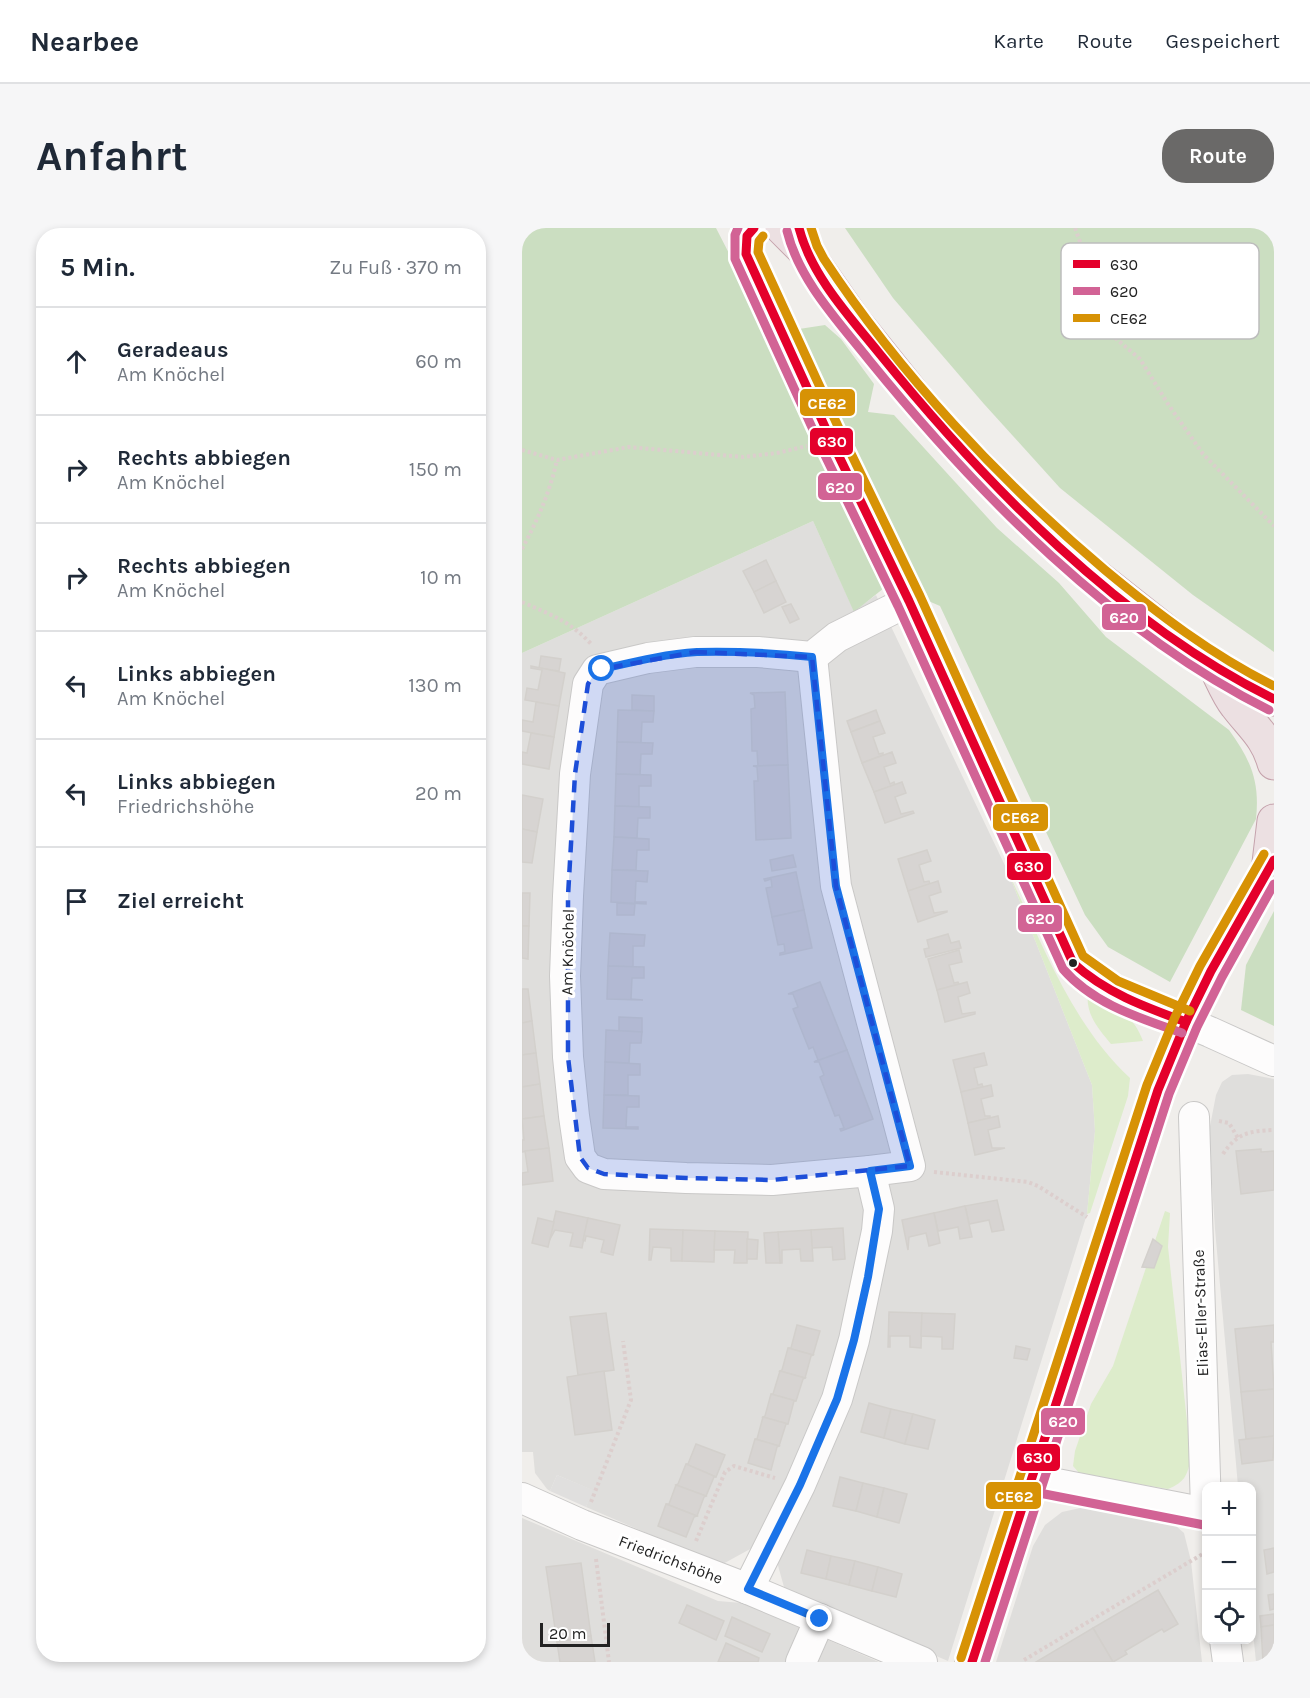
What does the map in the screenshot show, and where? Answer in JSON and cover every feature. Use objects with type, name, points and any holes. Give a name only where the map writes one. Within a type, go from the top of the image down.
[{"type":"highway","points":[[782,228],[803,240],[885,360],[938,424],[988,477],[1078,562],[1152,622],[1216,668],[1274,699]]},
{"type":"highway","points":[[1216,668],[1236,705],[1265,741],[1274,763]]},
{"type":"highway","points":[[1272,865],[1274,821]]},
{"type":"main road","points":[[972,1662],[1158,1090],[1186,1022],[1211,971],[1272,865]]},
{"type":"street","points":[[754,228],[747,236],[746,254],[831,440],[909,601],[1073,963],[1101,987],[1274,1061]]},
{"type":"street","points":[[909,601],[837,637],[812,657],[836,886],[910,1166]]},
{"type":"street","name":"Am Knöchel","points":[[812,657],[758,652],[695,652],[648,658],[597,670],[588,684],[575,774],[566,965],[568,1057],[580,1157],[588,1168],[603,1174],[772,1180],[910,1166]]},
{"type":"street","name":"Elias-Eller-Straße","points":[[1194,1117],[1205,1482]]},
{"type":"street","points":[[748,1589],[800,1485],[837,1399],[866,1288],[879,1209],[870,1171]]},
{"type":"street","name":"Elias-Eller-Straße","points":[[1031,1479],[1202,1510]]},
{"type":"street","name":"Friedrichshöhe","points":[[522,1498],[587,1527],[748,1589],[922,1662]]},
{"type":"street","points":[[801,1662],[820,1619]]},
{"type":"street","points":[[1226,1644],[1228,1662]]},
{"type":"path","points":[[1075,228],[1080,243]]},
{"type":"path","points":[[1116,339],[1140,359],[1167,404],[1203,454],[1274,526]]},
{"type":"path","points":[[522,450],[557,460],[628,447],[743,457],[777,453],[807,446]]},
{"type":"path","points":[[522,549],[553,479],[557,460]]},
{"type":"path","points":[[522,602],[559,617],[573,626],[597,651]]},
{"type":"path","points":[[1196,1175],[1211,1172],[1233,1139],[1255,1131],[1274,1130]]},
{"type":"path","points":[[910,1166],[940,1174],[1028,1182],[1112,1233]]},
{"type":"path","points":[[609,1662],[587,1527],[631,1400],[623,1341]]},
{"type":"path","points":[[696,1541],[724,1472],[734,1466],[800,1485]]},
{"type":"path","points":[[1024,1660],[1202,1554]]},
{"type":"highlighted area","points":[[695,652],[812,657],[836,886],[910,1166],[772,1180],[604,1174],[588,1168],[580,1157],[568,1057],[568,896],[575,774],[588,684],[597,670]]},
{"type":"shaded area","points":[[813,521],[854,611],[876,595],[1009,874],[1092,1085],[1095,1131],[1087,1214],[948,1661],[788,1593],[777,1562],[752,1548],[721,1565],[586,1507],[592,1490],[557,1475],[550,1491],[535,1473],[533,1452],[522,1452],[522,653]]},
{"type":"shaded area","points":[[1248,1074],[1274,1079],[1274,1662],[1256,1662],[1256,1482],[1238,1482],[1211,1169],[1206,1147],[1216,1095],[1222,1082],[1232,1075]]},
{"type":"shaded area","points":[[557,1475],[593,1490],[586,1507],[550,1491]]},
{"type":"shaded area","points":[[1085,1507],[1169,1520],[1184,1533],[1191,1561],[1202,1662],[996,1662],[1033,1546],[1045,1525],[1062,1512]]},
{"type":"shaded area","points":[[522,1518],[718,1601],[742,1603],[879,1662],[522,1662]]},
{"type":"green space","points":[[522,228],[716,228],[754,302],[773,333],[825,325],[841,339],[874,384],[868,412],[894,415],[997,528],[1059,583],[1106,637],[1229,730],[1243,751],[1252,772],[1257,794],[1256,819],[1170,982],[1108,947],[1085,915],[940,606],[889,584],[854,612],[813,521],[522,653]]},
{"type":"green space","points":[[845,228],[1274,228],[1274,652],[1193,595],[1060,488],[893,298]]},
{"type":"green space","points":[[1009,874],[1060,982],[1075,1008],[1109,1056],[1130,1078],[1128,1096],[1090,1213],[1087,1214],[1095,1131],[1092,1085]]},
{"type":"green space","points":[[1274,911],[1274,1026],[1241,1010],[1246,965]]},
{"type":"green space","points":[[1088,992],[1128,1016],[1143,1041],[1111,1044],[1091,1014],[1088,1007]]},
{"type":"green space","points":[[1165,1211],[1170,1213],[1168,1247],[1191,1458],[1184,1478],[1168,1489],[1080,1474],[1073,1466],[1075,1451],[1091,1404],[1113,1366]]},
{"type":"building","points":[[766,560],[776,581],[754,592],[743,571]]},
{"type":"building","points":[[776,581],[786,602],[764,613],[754,592]]},
{"type":"building","points":[[791,604],[799,619],[790,623],[782,607]]},
{"type":"building","points":[[541,656],[561,659],[559,671],[539,668]]},
{"type":"building","points":[[531,666],[565,673],[559,706],[525,700],[527,688],[538,690],[542,670],[531,668]]},
{"type":"building","points":[[785,692],[788,765],[758,766],[757,751],[752,751],[751,709],[755,708],[754,695],[750,693]]},
{"type":"building","points":[[632,695],[654,696],[654,711],[632,710]]},
{"type":"building","points":[[536,702],[559,706],[554,737],[522,731],[522,720],[533,722]]},
{"type":"building","points":[[618,710],[654,711],[653,722],[642,722],[641,743],[617,742]]},
{"type":"building","points":[[876,710],[880,721],[851,732],[847,721]]},
{"type":"building","points":[[880,721],[885,733],[873,737],[879,754],[883,753],[883,755],[862,763],[851,732]]},
{"type":"building","points":[[531,733],[554,737],[549,769],[522,764],[522,752],[527,753]]},
{"type":"building","points":[[617,742],[653,743],[652,754],[641,754],[640,775],[616,774]]},
{"type":"building","points":[[892,752],[896,763],[884,767],[890,784],[894,782],[895,785],[874,792],[862,763]]},
{"type":"building","points":[[788,765],[791,838],[756,840],[754,781],[758,781],[757,767],[753,766]]},
{"type":"building","points":[[616,774],[651,775],[651,786],[639,786],[639,807],[615,806]]},
{"type":"building","points":[[902,782],[906,793],[895,797],[901,814],[913,811],[914,813],[885,823],[874,792]]},
{"type":"building","points":[[522,795],[543,799],[537,832],[522,829]]},
{"type":"building","points":[[615,806],[650,807],[650,818],[638,818],[637,838],[614,837]]},
{"type":"building","points":[[522,829],[537,832],[532,863],[522,862]]},
{"type":"building","points":[[614,837],[649,839],[649,850],[637,850],[636,870],[612,870]]},
{"type":"building","points":[[927,850],[931,861],[919,865],[924,882],[929,881],[930,884],[908,891],[898,859]]},
{"type":"building","points":[[793,855],[796,867],[772,871],[770,860]]},
{"type":"building","points":[[612,870],[648,871],[647,882],[636,881],[635,902],[646,902],[646,904],[611,902]]},
{"type":"building","points":[[796,872],[804,910],[772,917],[766,888],[772,887],[771,879],[765,881],[764,879]]},
{"type":"building","points":[[938,881],[941,892],[929,896],[934,913],[947,912],[918,922],[908,891]]},
{"type":"building","points":[[522,893],[530,893],[529,926],[522,926]]},
{"type":"building","points":[[617,903],[635,904],[634,915],[617,915]]},
{"type":"building","points":[[804,910],[812,948],[780,955],[785,952],[784,944],[778,945],[772,917]]},
{"type":"building","points":[[522,926],[529,926],[528,959],[522,958]]},
{"type":"building","points":[[610,933],[645,935],[644,946],[633,946],[633,967],[608,966]]},
{"type":"building","points":[[948,934],[951,943],[959,941],[961,948],[926,957],[924,949],[929,948],[927,940]]},
{"type":"building","points":[[959,950],[962,962],[949,965],[954,983],[959,984],[937,990],[928,959]]},
{"type":"building","points":[[608,966],[644,967],[644,978],[632,978],[631,999],[643,1000],[607,999]]},
{"type":"building","points":[[820,982],[847,1050],[814,1062],[818,1060],[813,1047],[809,1049],[793,1009],[798,1007],[793,994],[788,994]]},
{"type":"building","points":[[967,982],[970,993],[958,997],[962,1014],[975,1012],[975,1014],[945,1022],[937,990]]},
{"type":"building","points":[[522,989],[528,989],[532,1021],[522,1023]]},
{"type":"building","points":[[619,1017],[642,1018],[642,1032],[619,1031]]},
{"type":"building","points":[[532,1021],[536,1053],[522,1055],[522,1023]]},
{"type":"building","points":[[606,1030],[642,1032],[641,1043],[630,1043],[629,1063],[605,1062]]},
{"type":"building","points":[[847,1050],[873,1119],[841,1131],[840,1129],[844,1128],[839,1115],[835,1116],[820,1077],[824,1075],[819,1062],[814,1062]]},
{"type":"building","points":[[536,1053],[540,1084],[522,1087],[522,1055]]},
{"type":"building","points":[[984,1053],[987,1065],[974,1068],[978,1085],[982,1084],[983,1087],[961,1092],[953,1060]]},
{"type":"building","points":[[605,1062],[640,1064],[640,1075],[628,1075],[628,1095],[604,1095]]},
{"type":"building","points":[[540,1084],[544,1116],[522,1119],[522,1087]]},
{"type":"building","points":[[991,1085],[993,1096],[981,1099],[985,1116],[990,1116],[990,1118],[968,1123],[961,1092]]},
{"type":"building","points":[[604,1095],[639,1096],[639,1107],[627,1107],[626,1127],[638,1127],[638,1129],[603,1128]]},
{"type":"building","points":[[544,1116],[549,1148],[522,1152],[522,1140],[524,1140],[522,1119]]},
{"type":"building","points":[[998,1116],[1000,1127],[988,1130],[992,1148],[1005,1148],[975,1155],[968,1123]]},
{"type":"building","points":[[549,1148],[553,1181],[522,1185],[522,1173],[528,1172],[525,1151]]},
{"type":"building","points":[[1261,1149],[1261,1152],[1274,1151],[1274,1190],[1241,1194],[1236,1151]]},
{"type":"building","points":[[997,1200],[1004,1230],[992,1232],[989,1220],[969,1224],[965,1206]]},
{"type":"building","points":[[965,1206],[972,1237],[960,1239],[958,1227],[938,1231],[934,1213]]},
{"type":"building","points":[[556,1211],[588,1218],[582,1248],[570,1246],[573,1233],[555,1230],[549,1241]]},
{"type":"building","points":[[934,1213],[940,1243],[929,1246],[926,1233],[909,1237],[908,1250],[902,1220]]},
{"type":"building","points":[[538,1218],[554,1222],[548,1247],[532,1243]]},
{"type":"building","points":[[588,1218],[620,1225],[613,1255],[601,1252],[604,1240],[586,1236],[585,1241],[583,1240]]},
{"type":"building","points":[[843,1228],[845,1259],[833,1260],[832,1247],[812,1248],[811,1230]]},
{"type":"building","points":[[650,1229],[683,1230],[682,1261],[671,1261],[671,1248],[653,1247],[651,1260],[649,1260]]},
{"type":"building","points":[[683,1230],[715,1231],[714,1262],[682,1261]]},
{"type":"building","points":[[811,1230],[813,1261],[801,1261],[800,1249],[782,1250],[782,1263],[780,1263],[778,1232]]},
{"type":"building","points":[[715,1231],[748,1232],[747,1263],[734,1263],[735,1250],[714,1250]]},
{"type":"building","points":[[778,1232],[780,1263],[766,1263],[764,1233]]},
{"type":"building","points":[[747,1239],[758,1240],[757,1259],[747,1259]]},
{"type":"building","points":[[1153,1239],[1162,1246],[1154,1268],[1142,1267]]},
{"type":"building","points":[[889,1312],[922,1313],[921,1348],[910,1347],[910,1336],[890,1336],[890,1347],[888,1347]]},
{"type":"building","points":[[606,1313],[614,1370],[578,1375],[570,1317]]},
{"type":"building","points":[[922,1313],[955,1314],[953,1349],[942,1349],[942,1337],[921,1336]]},
{"type":"building","points":[[797,1325],[820,1331],[813,1355],[788,1348],[791,1348]]},
{"type":"building","points":[[1274,1325],[1274,1342],[1271,1342],[1274,1389],[1241,1392],[1235,1329]]},
{"type":"building","points":[[1016,1346],[1030,1349],[1027,1360],[1014,1358]]},
{"type":"building","points":[[788,1348],[813,1355],[805,1378],[780,1371]]},
{"type":"building","points":[[604,1371],[612,1430],[575,1435],[567,1377]]},
{"type":"building","points":[[780,1371],[805,1378],[796,1401],[771,1394],[773,1394]]},
{"type":"building","points":[[1274,1389],[1274,1436],[1246,1439],[1241,1392]]},
{"type":"building","points":[[771,1394],[796,1401],[794,1401],[788,1424],[763,1417]]},
{"type":"building","points":[[869,1403],[891,1409],[884,1438],[861,1432]]},
{"type":"building","points":[[891,1409],[913,1414],[905,1444],[884,1438]]},
{"type":"building","points":[[913,1414],[935,1420],[928,1449],[905,1444]]},
{"type":"building","points":[[763,1417],[788,1424],[786,1424],[779,1446],[755,1439],[757,1439]]},
{"type":"building","points":[[1274,1436],[1273,1460],[1242,1464],[1239,1440]]},
{"type":"building","points":[[755,1439],[779,1446],[771,1470],[748,1463]]},
{"type":"building","points":[[696,1444],[725,1455],[716,1477],[686,1464]]},
{"type":"building","points":[[686,1464],[716,1477],[706,1496],[676,1485]]},
{"type":"building","points":[[840,1477],[863,1483],[856,1511],[833,1506]]},
{"type":"building","points":[[863,1483],[884,1488],[877,1517],[856,1511]]},
{"type":"building","points":[[676,1485],[706,1496],[697,1516],[666,1504],[669,1504]]},
{"type":"building","points":[[884,1488],[907,1494],[899,1523],[877,1517]]},
{"type":"building","points":[[666,1504],[697,1516],[694,1517],[686,1537],[658,1526]]},
{"type":"building","points":[[1274,1548],[1274,1572],[1267,1574],[1264,1550]]},
{"type":"building","points":[[807,1550],[831,1556],[826,1579],[801,1573]]},
{"type":"building","points":[[831,1556],[855,1561],[849,1585],[826,1579]]},
{"type":"building","points":[[855,1561],[878,1567],[872,1591],[849,1585]]},
{"type":"building","points":[[581,1563],[591,1636],[557,1642],[546,1567]]},
{"type":"building","points":[[878,1567],[902,1574],[896,1597],[872,1591]]},
{"type":"building","points":[[1158,1590],[1178,1624],[1164,1632],[1162,1629],[1125,1651],[1127,1654],[1113,1662],[1093,1628]]},
{"type":"building","points":[[1274,1594],[1274,1609],[1270,1610],[1268,1595]]},
{"type":"building","points":[[687,1605],[724,1621],[716,1640],[679,1623]]},
{"type":"building","points":[[1274,1614],[1274,1625],[1261,1627],[1260,1616]]},
{"type":"building","points":[[732,1617],[770,1634],[762,1652],[725,1636]]},
{"type":"building","points":[[1274,1625],[1274,1662],[1263,1662],[1261,1627]]},
{"type":"building","points":[[1093,1628],[1113,1662],[1036,1662]]},
{"type":"building","points":[[591,1636],[595,1662],[560,1662],[557,1642]]},
{"type":"building","points":[[726,1643],[759,1658],[758,1662],[718,1662]]},
{"type":"transit line","name":"620","points":[[738,228],[735,235],[735,259],[820,445],[898,606],[1063,969],[1088,992],[1103,1001],[1182,1033]]},
{"type":"transit line","name":"630","points":[[754,228],[747,236],[746,254],[831,440],[909,601],[1073,963],[1112,991],[1186,1022]]},
{"type":"transit line","name":"630","points":[[799,228],[812,262],[844,310],[920,403],[1010,500],[1110,591],[1162,631],[1217,668],[1274,699]]},
{"type":"transit line","name":"CE62","points":[[811,228],[824,259],[853,301],[918,384],[990,463],[1066,536],[1165,618],[1229,661],[1274,686]]},
{"type":"transit line","name":"620","points":[[787,231],[810,283],[833,315],[911,410],[1002,509],[1051,556],[1156,641],[1211,678],[1269,710]]},
{"type":"transit line","name":"CE62","points":[[763,236],[759,241],[758,252],[842,435],[920,596],[1083,956],[1118,981],[1190,1011]]},
{"type":"transit line","name":"CE62","points":[[961,1658],[1147,1085],[1175,1017],[1200,966],[1264,854]]},
{"type":"transit line","name":"630","points":[[972,1662],[1158,1090],[1186,1022],[1211,971],[1274,860]]},
{"type":"transit line","name":"620","points":[[985,1662],[1169,1094],[1197,1027],[1274,884]]},
{"type":"transit line","name":"620","points":[[1029,1491],[1202,1525]]},
{"type":"route","points":[[602,669],[648,658],[695,652],[758,652],[812,657],[836,886],[910,1166],[870,1171],[879,1209],[877,1231],[854,1340],[837,1399],[800,1485],[748,1589],[820,1619]]}]
